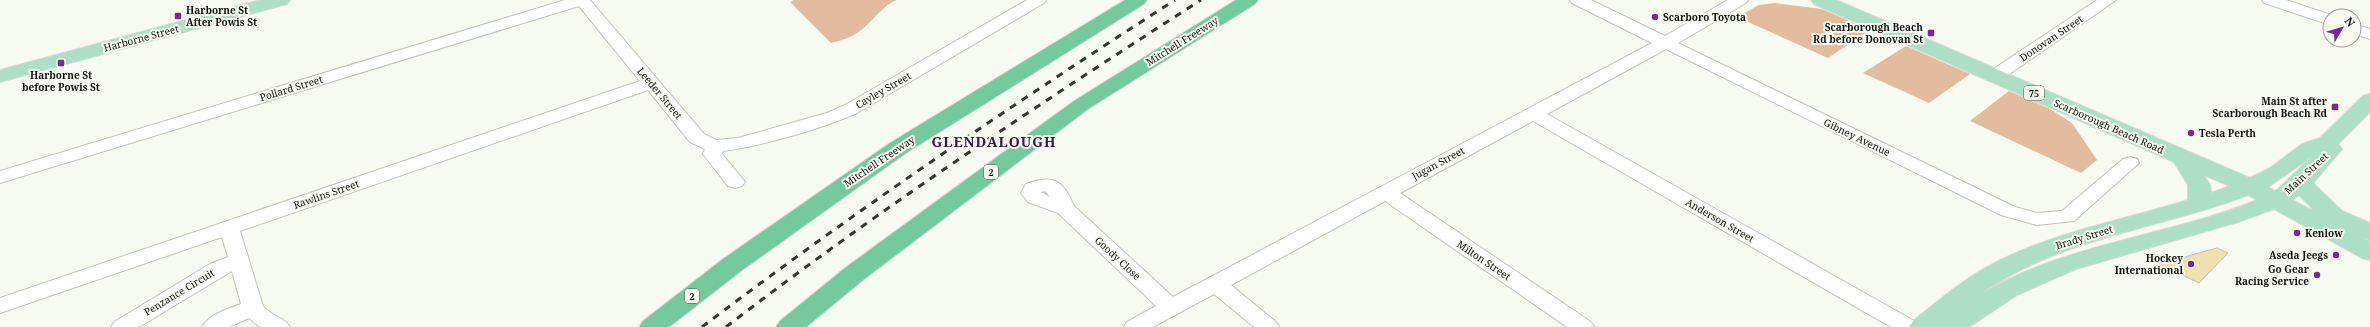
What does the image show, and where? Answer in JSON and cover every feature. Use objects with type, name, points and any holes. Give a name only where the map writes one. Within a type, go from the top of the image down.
[{"type":"highway","name":"Mitchell Freeway","points":[[652,327],[738,260],[898,148],[1138,0]]},
{"type":"highway","name":"Mitchell Freeway","points":[[789,327],[854,274],[1081,105],[1249,0]]},
{"type":"main road","name":"Harborne Street","points":[[0,66],[248,0]]},
{"type":"main road","name":"Harborne Street","points":[[0,76],[281,0]]},
{"type":"main road","name":"Scarborough Beach Road","points":[[1829,1],[2274,188],[2370,232]]},
{"type":"main road","name":"Scarborough Beach Road","points":[[1999,73],[2184,158],[2274,188],[2370,252]]},
{"type":"main road","name":"Main Street","points":[[2274,188],[2283,169],[2316,144],[2327,143],[2370,100]]},
{"type":"main road","name":"Main Street","points":[[2274,188],[2331,149],[2327,143]]},
{"type":"main road","points":[[2184,158],[2199,184],[2200,204]]},
{"type":"main road","name":"Brady Street","points":[[1922,327],[1964,292],[1995,273],[2033,254],[2070,240],[2200,204],[2274,188]]},
{"type":"main road","name":"Brady Street","points":[[1952,327],[2011,285],[2059,264],[2103,250],[2231,217],[2274,188]]},
{"type":"street","name":"Leeder Street","points":[[582,0],[697,138],[705,143],[715,146]]},
{"type":"street","name":"Pollard Street","points":[[0,177],[582,0]]},
{"type":"street","name":"Cayley Street","points":[[715,146],[739,143],[833,117],[851,109],[1038,0]]},
{"type":"street","name":"Gibney Avenue","points":[[1578,0],[2008,211],[2033,218],[2067,216],[2130,163]]},
{"type":"street","name":"Jugan Street","points":[[1135,327],[1532,112],[1665,43],[1740,0]]},
{"type":"street","points":[[1810,0],[1829,1]]},
{"type":"street","name":"Donovan Street","points":[[1999,73],[2108,0]]},
{"type":"street","points":[[2270,0],[2322,17]]},
{"type":"street","name":"Rawlins Street","points":[[0,306],[652,83]]},
{"type":"street","name":"Anderson Street","points":[[1532,112],[1908,327]]},
{"type":"street","points":[[715,146],[712,154],[735,182]]},
{"type":"street","name":"Milton Street","points":[[1385,192],[1583,327]]},
{"type":"street","name":"Goody Close","points":[[1065,209],[1170,308]]},
{"type":"street","points":[[230,227],[238,261],[253,308],[262,319],[279,327]]},
{"type":"street","name":"Penzance Circuit","points":[[122,327],[216,269],[238,261]]},
{"type":"street","points":[[1216,283],[1268,327]]},
{"type":"street","points":[[213,327],[228,317],[253,308]]},
{"type":"shaded area","points":[[794,0],[897,0],[886,6],[865,27],[854,35],[831,43],[790,2]]},
{"type":"shaded area","points":[[1775,3],[1822,9],[1870,30],[1828,58],[1737,17],[1759,5]]},
{"type":"shaded area","points":[[1906,46],[1970,74],[1929,103],[1863,73]]},
{"type":"shaded area","points":[[2009,91],[2050,109],[2072,123],[2097,160],[2081,173],[1970,121]]},
{"type":"building","name":"Hockey International","points":[[2217,248],[2228,253],[2199,283],[2159,264]]},
{"type":"railway","points":[[702,327],[876,200],[935,159],[1175,0]]},
{"type":"railway","points":[[726,327],[900,200],[1020,118],[1201,0]]},
{"type":"place","name":"Harborne St After Powis St","points":[[178,16]]},
{"type":"place","name":"Scarboro Toyota","points":[[1655,17]]},
{"type":"place","name":"Scarborough Beach Rd before Donovan St","points":[[1931,33]]},
{"type":"place","name":"Harborne St before Powis St","points":[[61,63]]},
{"type":"place","name":"Main St after Scarborough Beach Rd","points":[[2335,107]]},
{"type":"place","name":"Tesla Perth","points":[[2191,133]]},
{"type":"place","name":"Kenlow","points":[[2297,233]]},
{"type":"place","name":"Aseda Jeegs","points":[[2336,255]]},
{"type":"place","name":"Hockey International","points":[[2191,264]]},
{"type":"place","name":"Go Gear Racing Service","points":[[2317,275]]},
{"type":"district","name":"GLENDALOUGH","points":[[994,141]]}]
